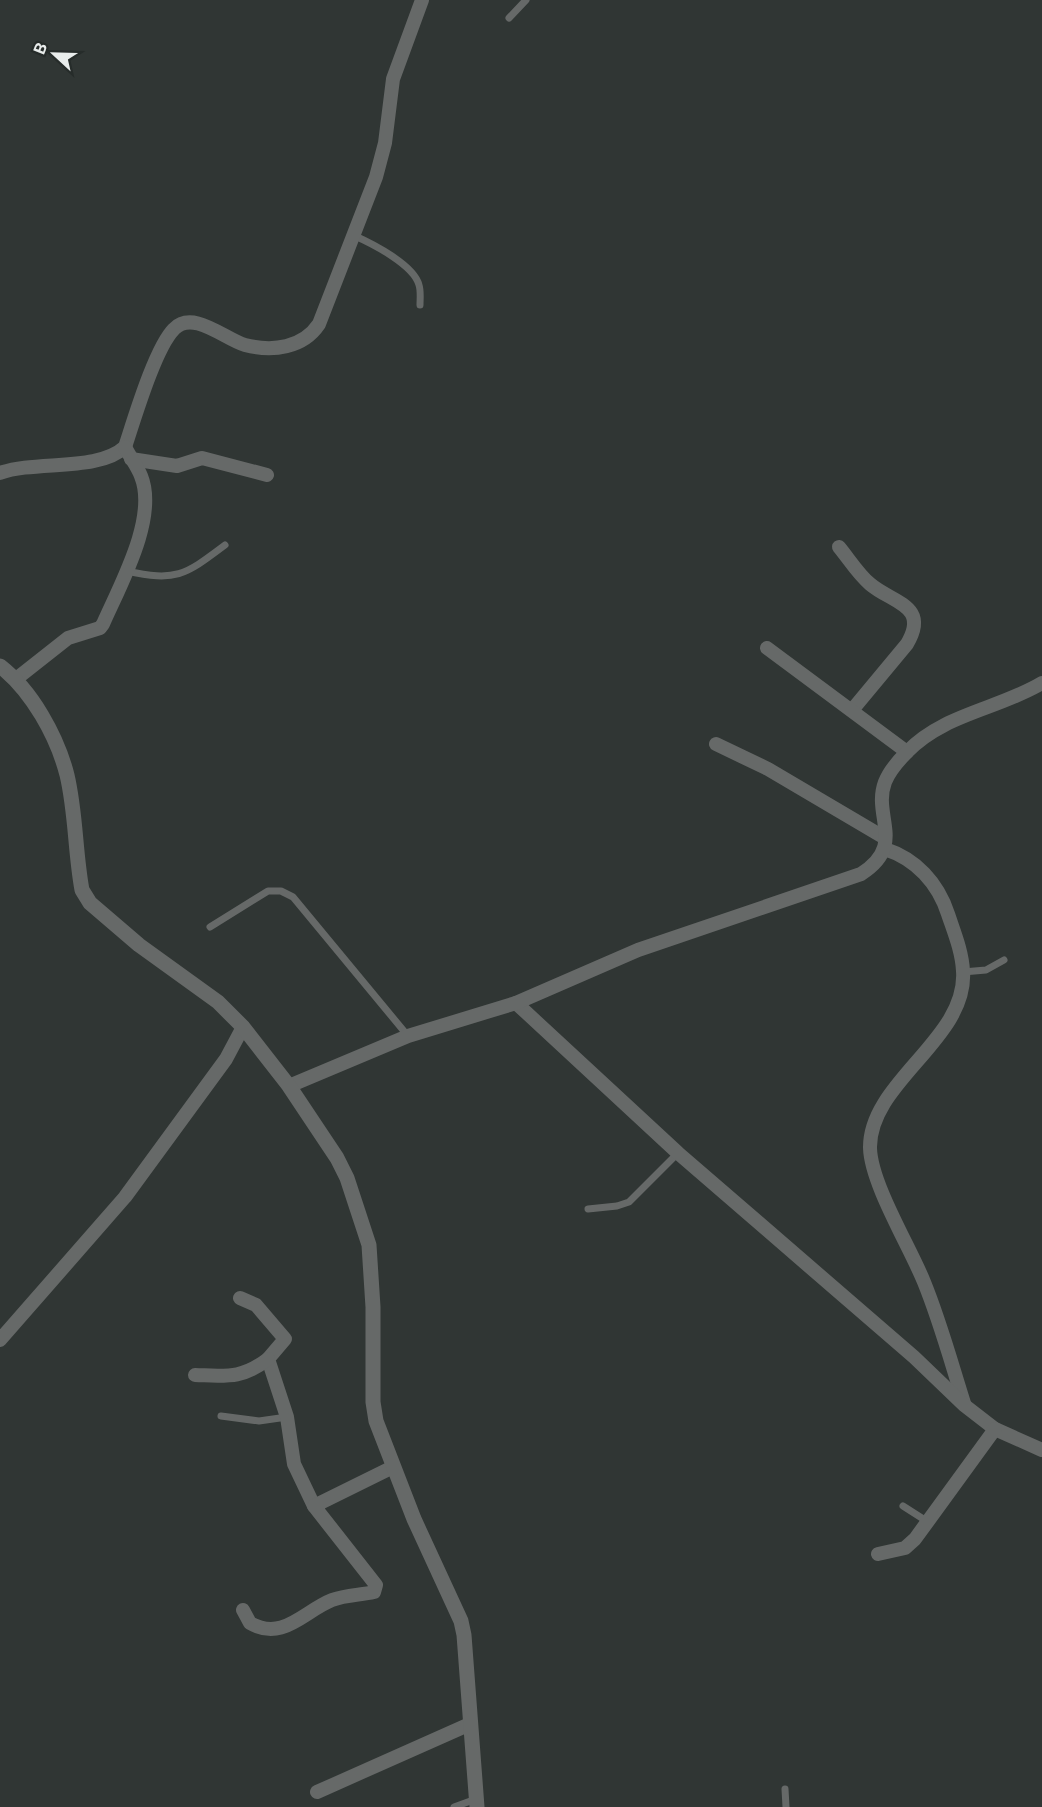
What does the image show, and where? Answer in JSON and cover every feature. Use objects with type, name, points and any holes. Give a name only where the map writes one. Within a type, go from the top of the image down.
[{"type":"street","points":[[16,679],[68,638],[100,628],[126,571],[144,520],[145,495],[141,477],[128,453],[148,382],[168,336],[175,327],[184,323],[194,324],[246,345],[287,346],[301,343],[311,336],[319,324],[355,236],[385,143],[393,79],[422,0]]},
{"type":"street","points":[[0,473],[36,465],[103,460],[128,453],[177,466],[202,458],[267,475]]},
{"type":"street","points":[[839,548],[869,584],[907,606],[915,623],[914,633],[907,644],[853,709]]},
{"type":"street","points":[[767,648],[853,709],[907,752]]},
{"type":"street","points":[[0,666],[16,679],[40,714],[67,774],[82,890],[90,903],[139,945],[218,1002],[243,1027],[289,1086],[337,1158],[369,1245],[373,1307],[373,1402],[376,1421],[393,1467],[461,1621],[468,1664],[470,1725],[477,1803]]},
{"type":"street","points":[[289,1086],[408,1036],[516,1003],[638,950],[861,873],[871,867],[885,844],[884,784],[907,752],[929,734],[948,723],[1016,697],[1042,683]]},
{"type":"street","points":[[716,744],[768,769],[904,855],[942,895],[957,941],[963,972],[959,998],[947,1021],[894,1090],[878,1116],[871,1136],[870,1151],[893,1218],[924,1282],[964,1405]]},
{"type":"street","points":[[516,1003],[678,1153],[897,1342],[964,1405],[995,1429],[1042,1450]]},
{"type":"street","points":[[0,1340],[126,1197],[226,1059],[243,1027]]},
{"type":"street","points":[[195,1375],[232,1377],[251,1372],[268,1359],[285,1339],[256,1305],[240,1298]]},
{"type":"street","points":[[243,1610],[250,1623],[274,1630],[302,1619],[322,1604],[335,1599],[374,1592],[376,1585],[314,1506],[294,1464],[286,1417],[268,1359]]},
{"type":"street","points":[[878,1554],[905,1548],[928,1522],[995,1429]]},
{"type":"street","points":[[314,1506],[393,1467]]},
{"type":"street","points":[[317,1792],[470,1725]]},
{"type":"lane","points":[[509,18],[526,0]]},
{"type":"lane","points":[[355,236],[380,248],[413,275],[419,285],[420,305]]},
{"type":"lane","points":[[126,571],[165,578],[184,574],[225,545]]},
{"type":"lane","points":[[210,927],[268,891],[281,891],[293,897],[408,1036]]},
{"type":"lane","points":[[963,972],[986,970],[1004,960]]},
{"type":"lane","points":[[588,1209],[617,1206],[629,1202],[678,1153]]},
{"type":"lane","points":[[221,1416],[259,1421],[286,1417]]},
{"type":"lane","points":[[903,1506],[928,1522]]},
{"type":"lane","points":[[785,1789],[786,1807]]},
{"type":"lane","points":[[454,1807],[477,1803]]}]
